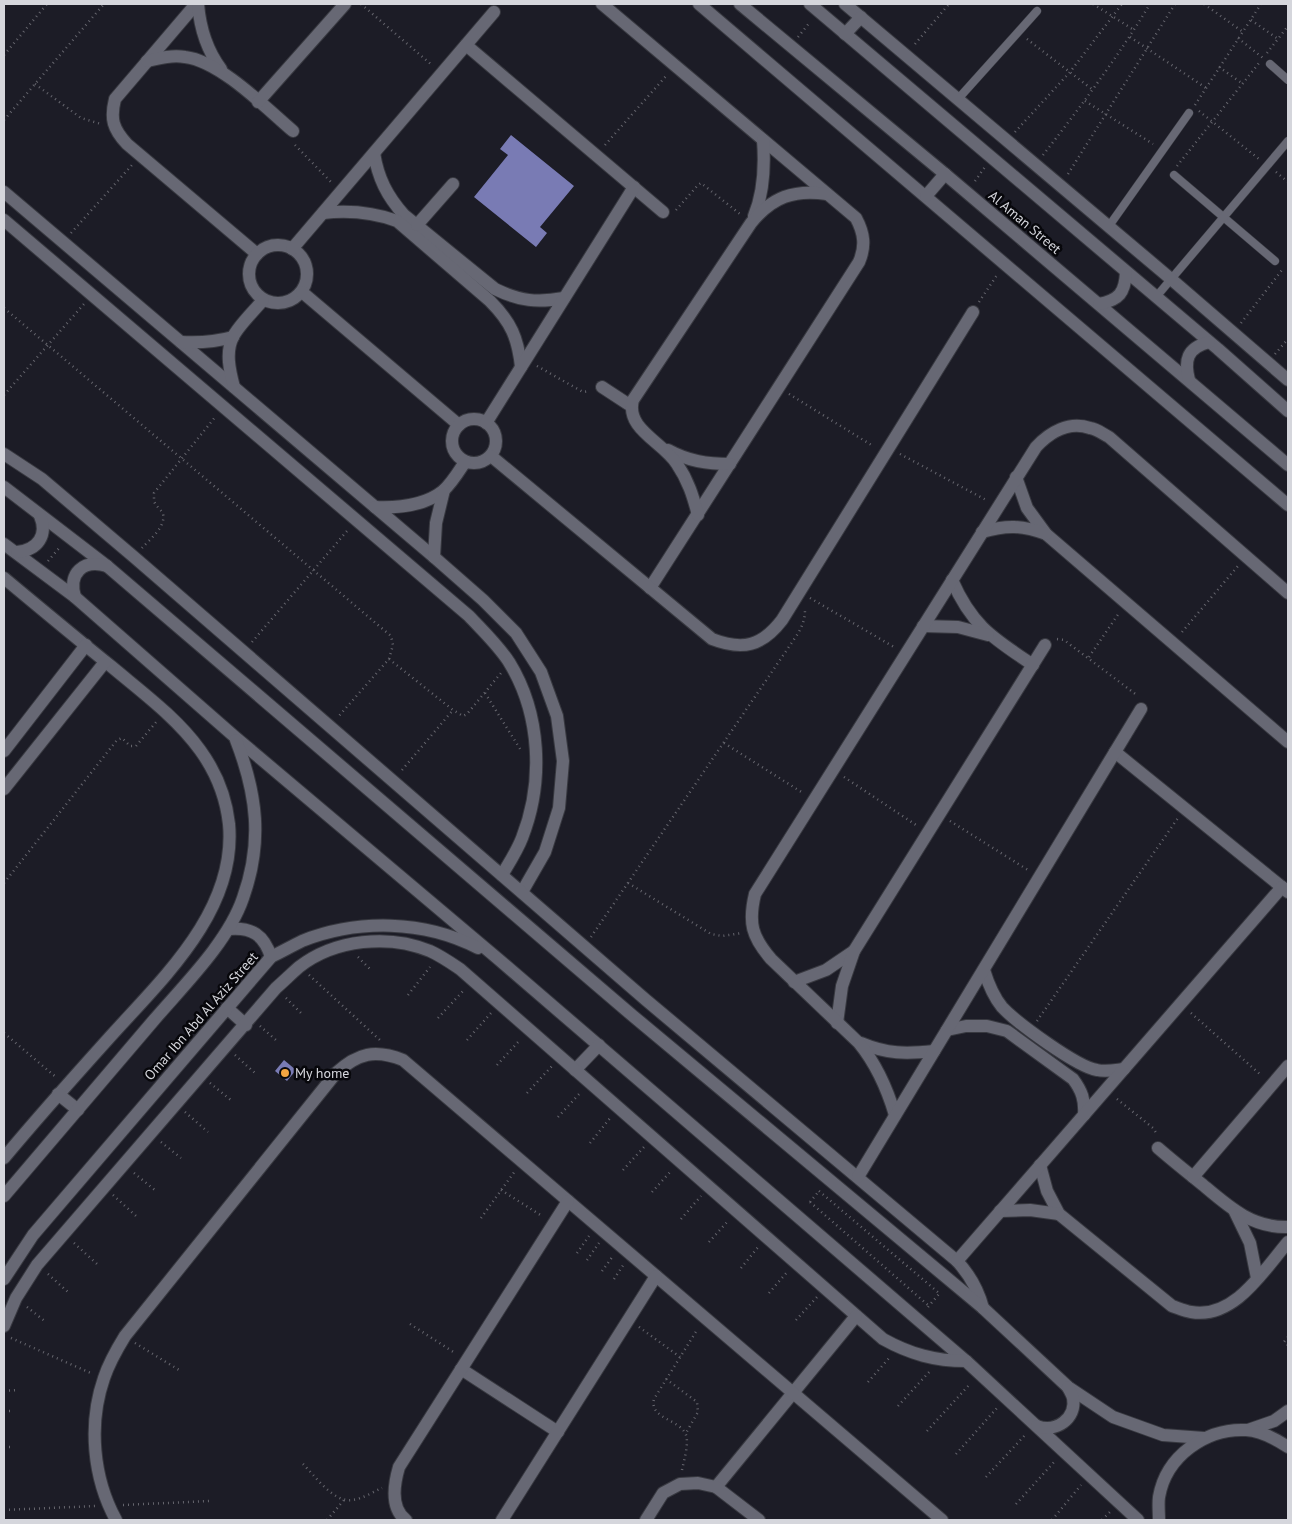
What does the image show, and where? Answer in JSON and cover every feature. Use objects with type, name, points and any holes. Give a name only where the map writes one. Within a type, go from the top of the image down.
[{"type":"street","points":[[197,4],[115,99],[112,111],[113,123],[118,135],[140,156],[257,254]]},
{"type":"street","points":[[197,4],[204,40],[212,57],[224,73]]},
{"type":"street","points":[[258,102],[345,4]]},
{"type":"street","points":[[602,4],[856,218],[863,235],[863,253],[860,262],[650,588]]},
{"type":"street","points":[[699,4],[1288,504]]},
{"type":"street","name":"Al Aman Street","points":[[740,4],[945,174],[1288,465]]},
{"type":"street","points":[[845,4],[1036,164],[1288,380]]},
{"type":"street","name":"Al Aman Street","points":[[814,8],[1094,244],[1288,411]]},
{"type":"street","points":[[292,249],[494,12]]},
{"type":"street","points":[[846,34],[861,17]]},
{"type":"street","points":[[466,45],[663,212]]},
{"type":"street","points":[[147,61],[166,56],[187,57],[206,62],[224,73],[293,131]]},
{"type":"street","points":[[751,223],[763,182],[764,154],[762,140]]},
{"type":"street","points":[[374,153],[383,187],[392,202],[404,215],[496,289],[512,298],[538,301],[564,298]]},
{"type":"street","points":[[926,196],[945,174]]},
{"type":"street","points":[[417,225],[453,184]]},
{"type":"street","points":[[486,422],[634,188]]},
{"type":"street","points":[[4,192],[375,507],[482,600],[516,633],[540,672],[557,716],[563,762],[559,808],[545,852],[522,892]]},
{"type":"street","points":[[698,515],[686,478],[676,462],[664,448],[637,426],[632,413],[631,406],[633,400],[760,212],[771,203],[798,193],[813,192],[827,194]]},
{"type":"street","points":[[323,213],[360,212],[379,215],[397,221],[504,314],[513,330],[523,363]]},
{"type":"street","points":[[4,220],[469,616],[497,646],[509,662],[518,680],[532,719],[537,760],[532,808],[522,839],[502,875]]},
{"type":"street","points":[[274,245],[292,249],[303,259],[308,272],[305,286],[302,292],[290,301],[269,303],[255,292],[250,283],[248,273],[251,262],[257,254],[274,245]]},
{"type":"street","points":[[1099,304],[1107,303],[1118,297],[1124,287],[1126,272]]},
{"type":"street","points":[[302,292],[459,425]]},
{"type":"street","points":[[234,387],[230,371],[229,354],[233,337],[263,300]]},
{"type":"street","points":[[491,456],[712,639],[727,645],[743,646],[759,642],[772,633],[800,592],[973,312]]},
{"type":"street","points":[[181,342],[216,342],[233,337]]},
{"type":"street","points":[[1189,380],[1186,369],[1187,358],[1196,348],[1209,342]]},
{"type":"street","points":[[602,387],[631,406]]},
{"type":"street","points":[[469,419],[486,422],[496,435],[495,450],[491,456],[476,464],[460,459],[452,449],[452,436],[459,425],[469,419]]},
{"type":"street","points":[[895,1115],[882,1076],[872,1058],[860,1042],[837,1023],[759,946],[752,929],[751,911],[756,894],[1036,447],[1045,437],[1058,429],[1075,426],[1090,428],[1109,437],[1288,594]]},
{"type":"street","points":[[664,448],[695,462],[730,464]]},
{"type":"street","points":[[4,454],[42,479],[244,651],[646,1000],[957,1261],[971,1278],[983,1308]]},
{"type":"street","points":[[375,507],[411,506],[428,500],[444,490],[466,462]]},
{"type":"street","points":[[1016,477],[1027,508],[1046,534],[1288,742]]},
{"type":"street","points":[[4,487],[106,566],[633,1016],[983,1308],[1068,1387],[1113,1417],[1163,1435],[1204,1438]]},
{"type":"street","points":[[434,558],[436,524],[444,490]]},
{"type":"street","points":[[18,552],[34,547],[40,541],[43,524],[40,516]]},
{"type":"street","points":[[982,532],[1014,526],[1030,528],[1046,534]]},
{"type":"street","points":[[4,544],[18,552],[75,597],[235,738],[497,958],[917,1319],[1138,1520]]},
{"type":"street","points":[[75,597],[72,588],[74,578],[79,570],[87,565],[97,563],[106,566]]},
{"type":"street","points":[[4,578],[164,712],[200,750],[222,790],[228,813],[230,836],[229,859],[215,903],[190,943],[161,980],[4,1158]]},
{"type":"street","points":[[952,580],[968,610],[990,636],[1033,665]]},
{"type":"street","points":[[923,626],[958,627],[990,636]]},
{"type":"street","points":[[837,1023],[842,986],[854,951],[1045,645]]},
{"type":"street","points":[[4,751],[86,646]]},
{"type":"street","points":[[4,789],[105,662]]},
{"type":"street","points":[[858,1178],[1141,709]]},
{"type":"street","points":[[4,1196],[229,929],[243,899],[250,875],[256,834],[254,801],[247,768],[235,738]]},
{"type":"street","points":[[957,1261],[1180,1004],[1285,890],[1115,752]]},
{"type":"street","points":[[390,809],[406,792]]},
{"type":"street","name":"Omar Ibn Abd Al Aziz Street","points":[[4,1279],[33,1235],[271,958],[302,942],[334,931],[367,926],[401,926],[435,931],[451,936],[497,958]]},
{"type":"street","points":[[229,929],[240,928],[251,931],[261,938],[268,947],[271,958]]},
{"type":"street","points":[[4,1326],[16,1298],[37,1265],[249,1022],[276,988],[300,967],[330,950],[363,942],[398,942],[431,951],[460,969],[883,1339],[899,1348],[926,1358],[966,1362]]},
{"type":"street","points":[[794,982],[826,970],[854,951]]},
{"type":"street","points":[[984,970],[990,989],[1002,1006],[1030,1030],[1085,1067],[1111,1071],[1124,1069]]},
{"type":"street","points":[[161,980],[177,993]]},
{"type":"street","points":[[633,1016],[646,1000]]},
{"type":"street","points":[[227,1008],[249,1022]]},
{"type":"street","points":[[947,1030],[966,1026],[987,1026],[1007,1032],[1073,1079],[1081,1089],[1084,1115]]},
{"type":"street","points":[[860,1042],[877,1050],[895,1053],[934,1051]]},
{"type":"street","points":[[576,1070],[599,1046]]},
{"type":"street","points":[[116,1520],[108,1506],[96,1464],[94,1421],[104,1378],[113,1356],[125,1336],[336,1073],[347,1063],[365,1055],[378,1053],[402,1060],[942,1520]]},
{"type":"street","points":[[1193,1177],[1288,1066]]},
{"type":"street","points":[[62,1090],[78,1110]]},
{"type":"street","points":[[1158,1148],[1235,1212],[1267,1224],[1288,1227]]},
{"type":"street","points":[[1040,1165],[1047,1191],[1059,1214],[1172,1306],[1190,1312],[1218,1311],[1231,1304],[1244,1293],[1288,1242]]},
{"type":"street","points":[[406,1520],[400,1516],[395,1500],[394,1483],[399,1467],[568,1201]]},
{"type":"street","points":[[1000,1211],[1030,1210],[1059,1214]]},
{"type":"street","points":[[1235,1212],[1250,1244],[1257,1278]]},
{"type":"street","points":[[502,1520],[656,1276]]},
{"type":"street","points":[[716,1487],[856,1316]]},
{"type":"street","points":[[464,1364],[558,1432]]},
{"type":"street","points":[[1034,1424],[1045,1429],[1057,1427],[1067,1420],[1073,1404],[1073,1398],[1068,1387]]},
{"type":"street","points":[[1159,1520],[1160,1497],[1168,1473],[1183,1452],[1204,1438],[1225,1431],[1248,1430],[1274,1421],[1288,1411]]},
{"type":"street","points":[[1248,1430],[1273,1437],[1288,1447]]},
{"type":"street","points":[[646,1520],[663,1493],[680,1484],[698,1482],[716,1487],[759,1520]]},
{"type":"lane","points":[[958,99],[1037,11]]},
{"type":"lane","points":[[1267,61],[1288,80]]},
{"type":"lane","points":[[1109,226],[1189,113]]},
{"type":"lane","points":[[1156,298],[1288,141]]},
{"type":"lane","points":[[1174,175],[1275,261]]},
{"type":"path","points":[[4,55],[47,4]]},
{"type":"path","points":[[4,120],[104,4]]},
{"type":"path","points":[[361,4],[442,73]]},
{"type":"path","points":[[905,55],[950,4]]},
{"type":"path","points":[[1093,4],[1134,30]]},
{"type":"path","points":[[1008,141],[1070,72],[1122,4]]},
{"type":"path","points":[[1036,164],[1093,90],[1130,37],[1150,4]]},
{"type":"path","points":[[1060,185],[1175,4]]},
{"type":"path","points":[[1204,4],[1243,32]]},
{"type":"path","points":[[1261,4],[1194,107],[1288,182]]},
{"type":"path","points":[[791,45],[814,8]]},
{"type":"path","points":[[1251,20],[1278,39]]},
{"type":"path","points":[[1177,166],[1243,84],[1267,61],[1278,39],[1288,26]]},
{"type":"path","points":[[1019,32],[1093,90]]},
{"type":"path","points":[[1130,37],[1206,88]]},
{"type":"path","points":[[1238,38],[1267,61]]},
{"type":"path","points":[[596,156],[675,66]]},
{"type":"path","points":[[1219,67],[1243,84]]},
{"type":"path","points":[[35,84],[81,118],[101,124],[113,123]]},
{"type":"path","points":[[1085,101],[1163,150]]},
{"type":"path","points":[[4,113],[7,116]]},
{"type":"path","points":[[293,131],[295,144],[299,150],[341,192]]},
{"type":"path","points":[[63,242],[140,156]]},
{"type":"path","points":[[967,193],[991,159]]},
{"type":"path","points":[[663,212],[674,212],[702,183],[751,223]]},
{"type":"path","points":[[973,312],[1004,263]]},
{"type":"path","points":[[1233,332],[1284,268]]},
{"type":"path","points":[[4,395],[92,295]]},
{"type":"path","points":[[4,308],[391,636],[393,645],[389,659],[330,726]]},
{"type":"path","points":[[1268,362],[1288,339]]},
{"type":"path","points":[[523,363],[583,392],[602,387]]},
{"type":"path","points":[[779,388],[887,451],[998,506]]},
{"type":"path","points":[[134,557],[162,524],[163,516],[154,501],[154,493],[223,407]]},
{"type":"path","points":[[244,651],[356,520]]},
{"type":"path","points":[[40,570],[68,537]]},
{"type":"path","points":[[1172,643],[1246,557]]},
{"type":"path","points":[[800,592],[906,654]]},
{"type":"path","points":[[585,947],[802,628],[804,610],[800,592]]},
{"type":"path","points":[[1088,657],[1126,603]]},
{"type":"path","points":[[1045,645],[1053,640],[1064,640],[1136,693],[1141,709]]},
{"type":"path","points":[[389,659],[463,716],[467,714],[485,693],[509,662]]},
{"type":"path","points":[[485,693],[525,756]]},
{"type":"path","points":[[393,781],[453,710]]},
{"type":"path","points":[[4,882],[117,740],[122,738],[130,746],[136,746],[164,712]]},
{"type":"path","points":[[724,743],[814,800]]},
{"type":"path","points":[[833,770],[928,833]]},
{"type":"path","points":[[1030,1030],[1185,809]]},
{"type":"path","points":[[939,814],[1040,877]]},
{"type":"path","points":[[628,884],[710,934],[733,935],[752,929]]},
{"type":"path","points":[[408,995],[439,956]]},
{"type":"path","points":[[300,967],[402,1060]]},
{"type":"path","points":[[438,1018],[473,980]]},
{"type":"path","points":[[276,988],[301,1012]]},
{"type":"path","points":[[467,1040],[500,1003]]},
{"type":"path","points":[[1180,1004],[1272,1085]]},
{"type":"path","points":[[249,1022],[277,1041]]},
{"type":"path","points":[[498,1065],[529,1029]]},
{"type":"path","points":[[4,1033],[62,1090]]},
{"type":"path","points":[[226,1048],[256,1074]]},
{"type":"path","points":[[527,1092],[561,1057]]},
{"type":"path","points":[[201,1076],[232,1101]]},
{"type":"path","points":[[558,1117],[590,1083]]},
{"type":"path","points":[[1106,1090],[1153,1128],[1158,1136],[1158,1148]]},
{"type":"path","points":[[176,1105],[208,1132]]},
{"type":"path","points":[[590,1143],[619,1108]]},
{"type":"path","points":[[151,1134],[181,1158]]},
{"type":"path","points":[[623,1170],[652,1137]]},
{"type":"path","points":[[481,1218],[521,1162]]},
{"type":"path","points":[[652,1192],[680,1162]]},
{"type":"path","points":[[124,1165],[156,1191]]},
{"type":"path","points":[[828,1179],[810,1202],[929,1306]]},
{"type":"path","points":[[104,1187],[136,1216]]},
{"type":"path","points":[[681,1219],[708,1187]]},
{"type":"path","points":[[501,1190],[554,1223]]},
{"type":"path","points":[[819,1191],[940,1294]]},
{"type":"path","points":[[710,1242],[737,1212]]},
{"type":"path","points":[[577,1253],[596,1225]]},
{"type":"path","points":[[64,1234],[97,1264]]},
{"type":"path","points":[[587,1260],[606,1234]]},
{"type":"path","points":[[741,1268],[767,1238]]},
{"type":"path","points":[[602,1271],[620,1246]]},
{"type":"path","points":[[614,1280],[631,1255]]},
{"type":"path","points":[[769,1293],[795,1263]]},
{"type":"path","points":[[37,1265],[70,1293]]},
{"type":"path","points":[[917,1319],[951,1282]]},
{"type":"path","points":[[796,1320],[824,1289]]},
{"type":"path","points":[[16,1298],[46,1322]]},
{"type":"path","points":[[680,1484],[687,1440],[686,1433],[656,1411],[654,1399],[705,1318]]},
{"type":"path","points":[[629,1320],[680,1357]]},
{"type":"path","points":[[410,1324],[464,1364]]},
{"type":"path","points":[[4,1334],[104,1378]]},
{"type":"path","points":[[125,1336],[178,1370]]},
{"type":"path","points":[[1288,1337],[1284,1342],[1288,1345]]},
{"type":"path","points":[[868,1382],[899,1348]]},
{"type":"path","points":[[898,1406],[940,1360]]},
{"type":"path","points":[[928,1431],[979,1374]]},
{"type":"path","points":[[666,1379],[697,1402],[698,1412],[686,1433]]},
{"type":"path","points":[[4,1391],[16,1390]]},
{"type":"path","points":[[956,1454],[1006,1398]]},
{"type":"path","points":[[4,1411],[12,1411]]},
{"type":"path","points":[[986,1477],[1034,1424]]},
{"type":"path","points":[[4,1448],[13,1447]]},
{"type":"path","points":[[1016,1504],[1064,1452]]},
{"type":"path","points":[[302,1464],[337,1498],[344,1500],[355,1500],[394,1483]]},
{"type":"path","points":[[1052,1520],[1089,1475]]},
{"type":"path","points":[[327,1520],[344,1500]]},
{"type":"path","points":[[4,1510],[210,1501]]},
{"type":"building","points":[[511,135],[574,186],[540,227],[547,233],[536,247],[474,197],[508,155],[500,149]]},
{"type":"building","name":"My home","points":[[284,1060],[296,1070],[287,1081],[275,1071]]},
{"type":"place","name":"My home","points":[[285,1073]]}]
